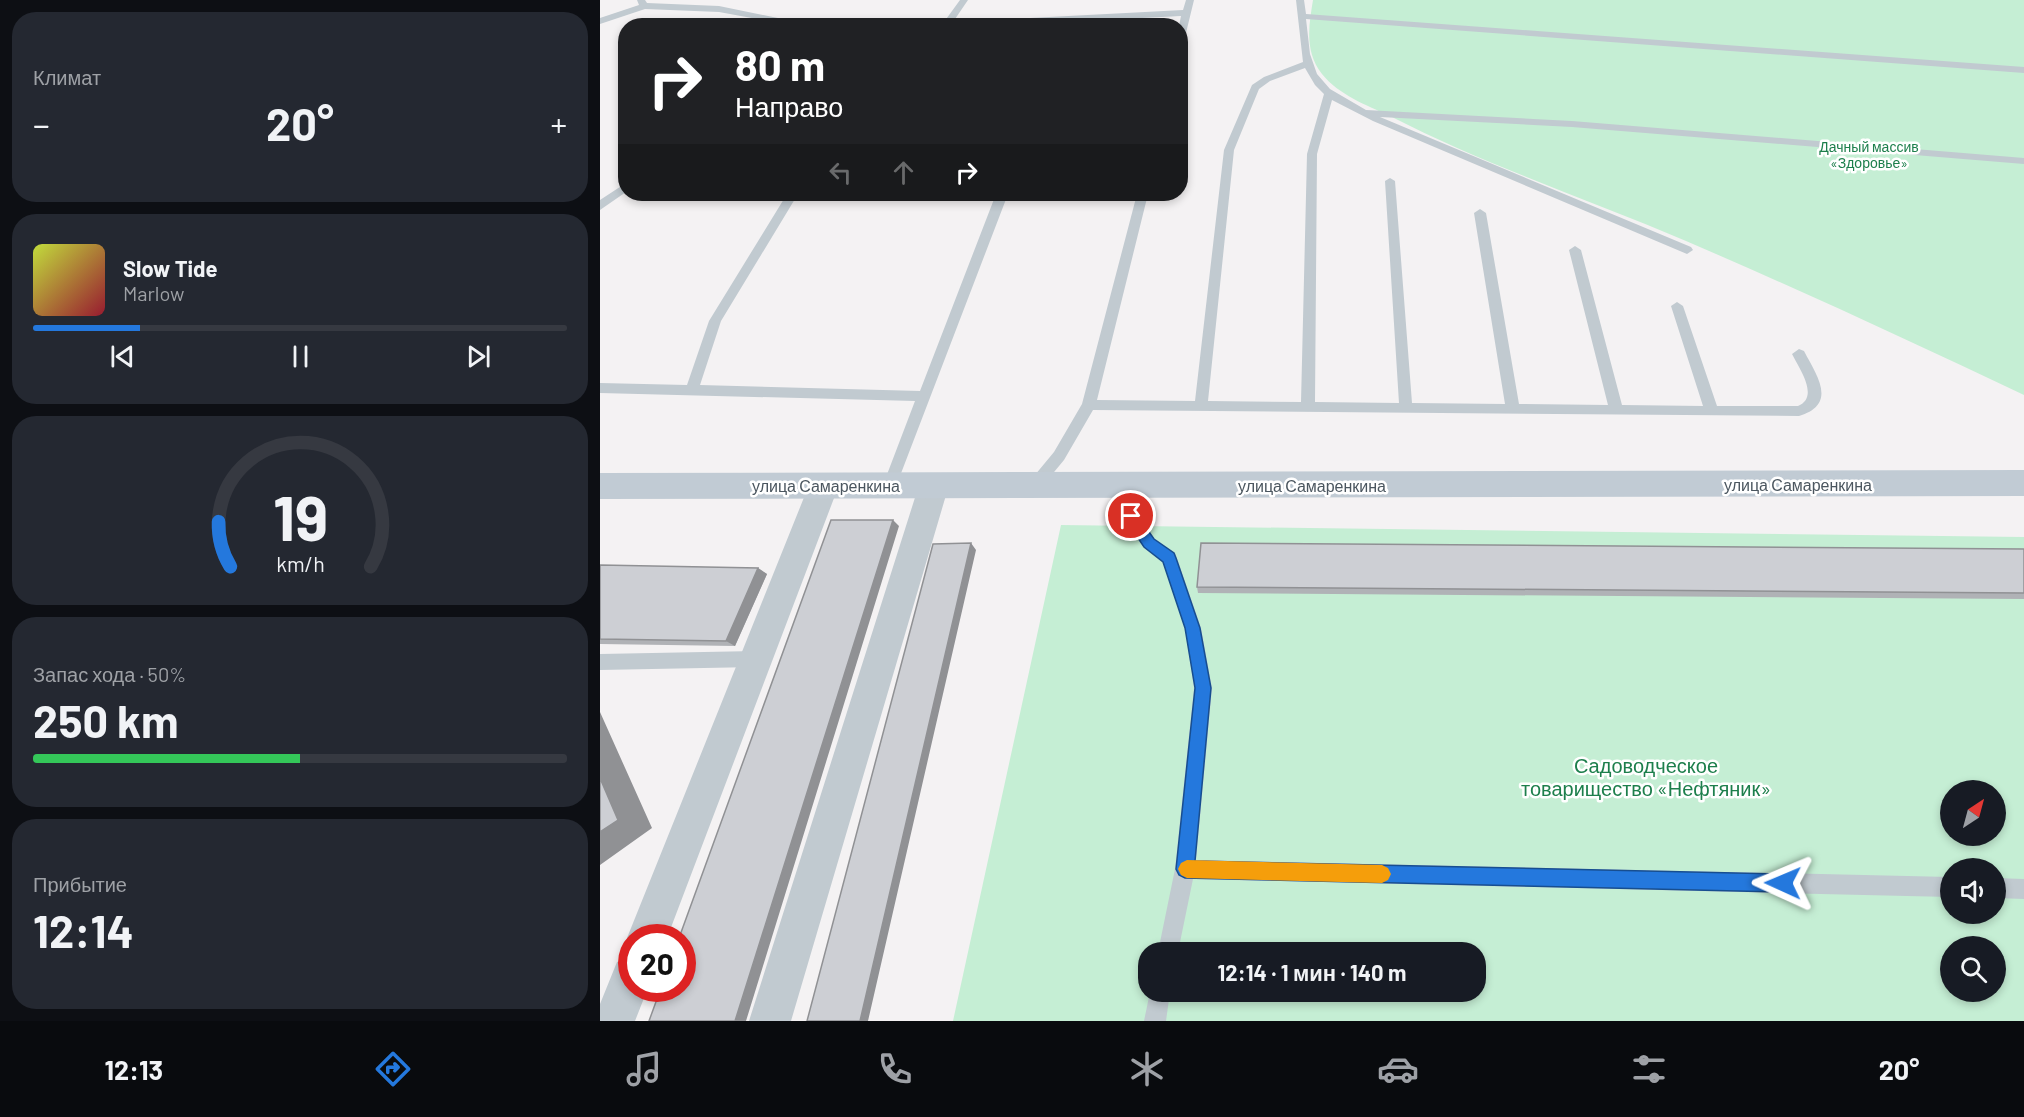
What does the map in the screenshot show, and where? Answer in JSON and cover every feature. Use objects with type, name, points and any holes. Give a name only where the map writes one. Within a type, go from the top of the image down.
[{"type":"main road","name":"улица Самаренкина","points":[[600,486],[2024,483]]},
{"type":"street","points":[[652,924],[824,485]]},
{"type":"street","points":[[770,1021],[934,485]]},
{"type":"street","points":[[614,1021],[622,1002]]},
{"type":"lane","points":[[718,9],[734,0]]},
{"type":"lane","points":[[951,18],[964,0]]},
{"type":"lane","points":[[1185,18],[1190,0]]},
{"type":"lane","points":[[1300,0],[1306,64],[1318,83],[1329,93],[1367,113],[1687,250]]},
{"type":"lane","points":[[600,21],[643,3],[718,9],[768,18]]},
{"type":"lane","points":[[1090,18],[1186,14]]},
{"type":"lane","points":[[1302,16],[2024,70]]},
{"type":"lane","points":[[1201,406],[1229,150],[1255,87],[1267,79],[1306,64]]},
{"type":"lane","points":[[1308,407],[1312,154],[1329,93]]},
{"type":"lane","points":[[1367,113],[1526,120],[2024,161]]},
{"type":"lane","points":[[1390,181],[1406,408]]},
{"type":"lane","points":[[600,206],[618,192]]},
{"type":"lane","points":[[692,390],[715,321],[788,201]]},
{"type":"lane","points":[[890,485],[999,201]]},
{"type":"lane","points":[[1035,485],[1059,456],[1089,405],[1140,201]]},
{"type":"lane","points":[[1480,213],[1513,409]]},
{"type":"lane","points":[[1575,250],[1616,410]]},
{"type":"lane","points":[[1677,306],[1712,411]]},
{"type":"lane","points":[[1089,405],[1799,411],[1810,408],[1815,403],[1816,394],[1799,354]]},
{"type":"lane","points":[[600,388],[924,396]]},
{"type":"lane","points":[[1135,485],[1131,516],[1149,543],[1168,558],[1193,628],[1203,688],[1185,869],[1170,942]]},
{"type":"lane","points":[[600,662],[756,659]]},
{"type":"lane","points":[[1185,869],[1940,887]]},
{"type":"lane","points":[[2006,888],[2024,889]]},
{"type":"lane","points":[[1155,1021],[1159,1002]]},
{"type":"green space","name":"Дачный массив «Здоровье»","points":[[1313,0],[2024,0],[2024,395],[1771,278],[1463,150],[1353,99],[1336,88],[1322,74],[1312,56],[1309,28]]},
{"type":"green space","name":"Садоводческое товарищество «Нефтяник»","points":[[1061,525],[2024,537],[2024,1021],[953,1021]]},
{"type":"building","points":[[831,520],[893,520],[735,1021],[649,1021],[656,1002],[696,1002],[696,924],[684,924]]},
{"type":"building","points":[[971,543],[860,1021],[807,1021],[933,544]]},
{"type":"building","points":[[1201,543],[2024,549],[2024,593],[1197,587]]},
{"type":"building","points":[[600,565],[758,568],[726,641],[600,639]]},
{"type":"building","points":[[600,778],[618,820],[600,832]]},
{"type":"slow traffic","points":[[1187,869],[1382,874]]},
{"type":"route","points":[[1131,516],[1149,543],[1168,558],[1193,628],[1203,688],[1185,869],[1783,883]]}]
